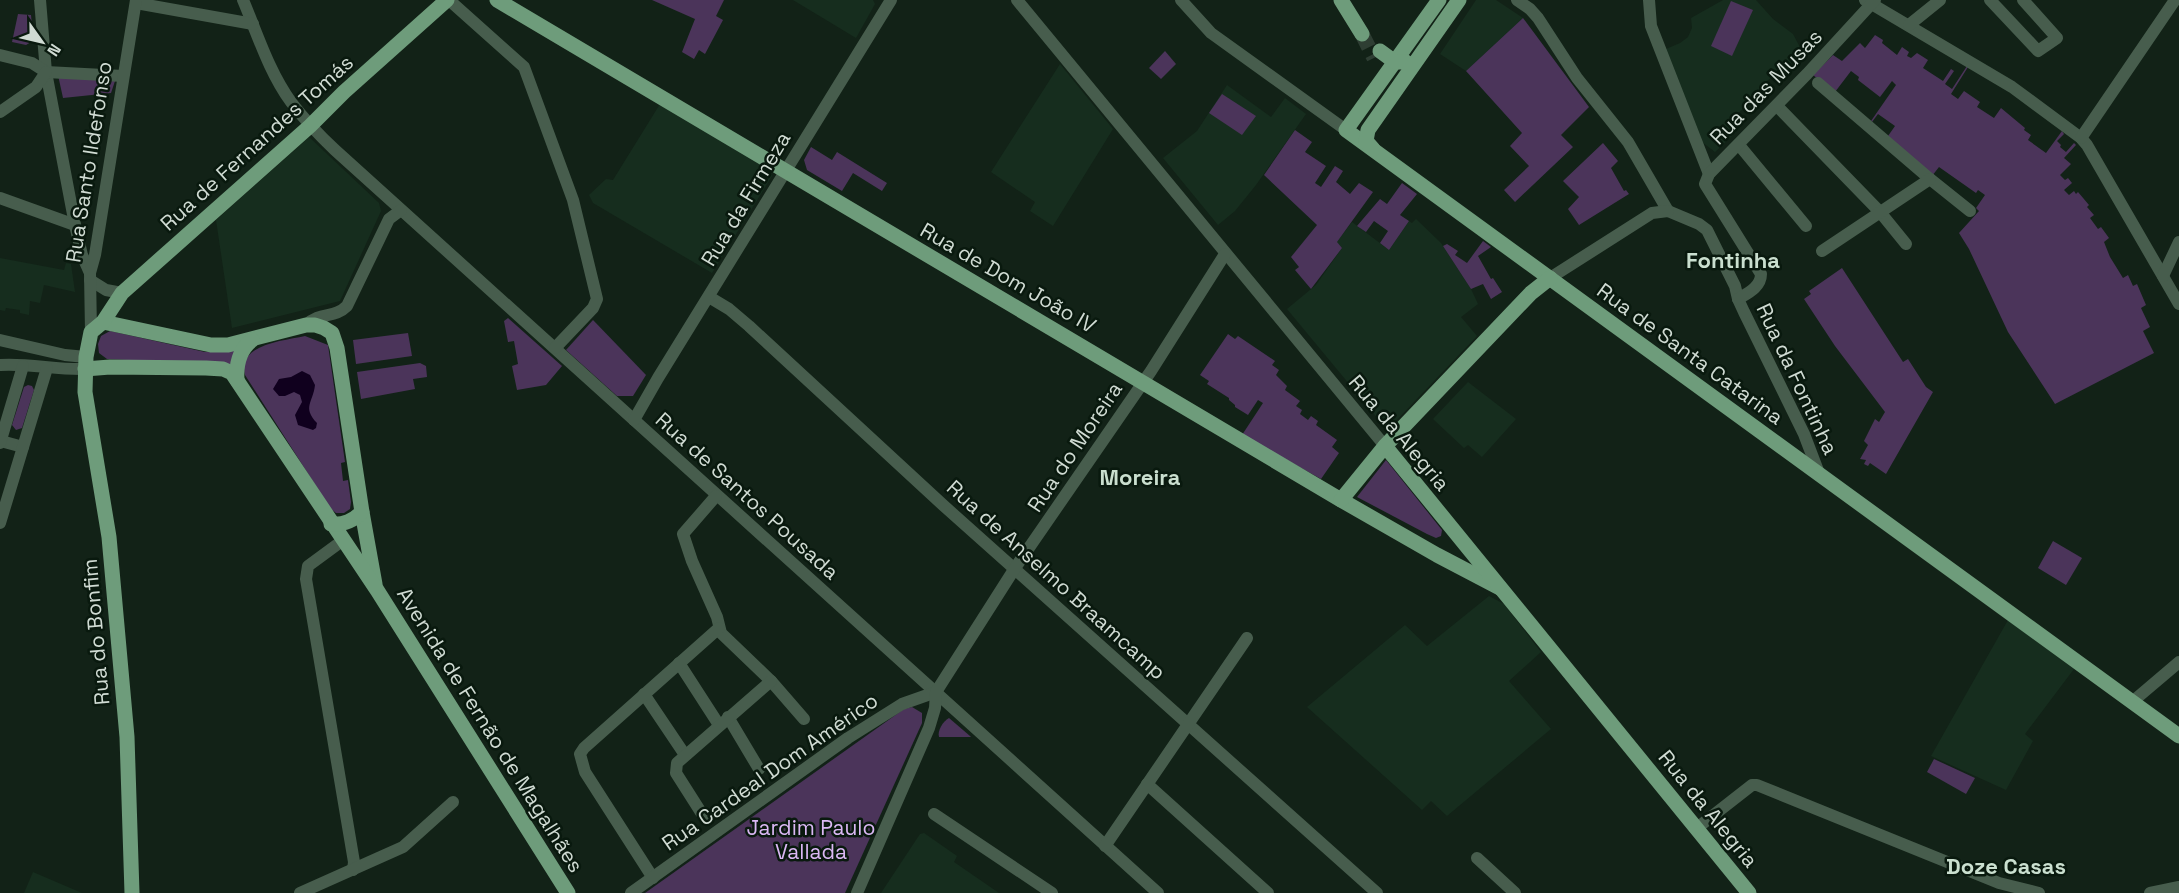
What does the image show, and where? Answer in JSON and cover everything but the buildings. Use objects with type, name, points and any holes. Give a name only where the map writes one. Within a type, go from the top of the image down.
[{"type":"main road","name":"Rua de Fernandes Tomás","points":[[97,327],[122,292],[448,0]]},
{"type":"main road","name":"Rua de Dom João IV","points":[[497,0],[1341,500],[1500,588]]},
{"type":"main road","points":[[1341,0],[1362,34]]},
{"type":"main road","points":[[1346,130],[1439,0]]},
{"type":"main road","points":[[1375,152],[1366,141],[1368,130],[1459,0]]},
{"type":"main road","points":[[1381,80],[1377,55],[1395,62],[1414,63]]},
{"type":"main road","name":"Rua de Santa Catarina","points":[[1346,130],[2179,736]]},
{"type":"main road","points":[[1341,500],[1385,446],[1531,293],[1550,278]]},
{"type":"main road","points":[[97,327],[211,345],[228,345],[306,325]]},
{"type":"main road","name":"Avenida de Fernão de Magalhães","points":[[306,325],[324,328],[335,338],[362,512],[377,590]]},
{"type":"main road","name":"Rua do Bonfim","points":[[97,327],[86,363],[85,392],[109,537],[127,737],[132,893]]},
{"type":"main road","points":[[237,380],[239,358],[246,345],[252,340]]},
{"type":"main road","points":[[86,363],[110,367],[224,369],[232,373],[237,380]]},
{"type":"main road","name":"Avenida de Fernão de Magalhães","points":[[237,380],[342,541],[377,590],[568,893]]},
{"type":"main road","name":"Rua da Alegria","points":[[1385,446],[1749,893]]},
{"type":"main road","points":[[331,524],[338,525],[351,521],[362,512]]},
{"type":"main road","points":[[1437,555],[1441,556],[1449,550],[1454,532]]},
{"type":"street","points":[[40,0],[46,72],[82,255],[90,276],[106,290],[122,292]]},
{"type":"street","name":"Rua de Santos Pousada","points":[[243,0],[276,76],[290,100],[310,126],[1158,893]]},
{"type":"street","points":[[448,0],[524,67],[573,200],[597,299],[593,308],[555,348]]},
{"type":"street","name":"Rua da Alegria","points":[[1017,0],[1385,446]]},
{"type":"street","name":"Rua de Santa Catarina","points":[[1181,0],[1211,33],[1346,130]]},
{"type":"street","points":[[1517,0],[1538,18],[1577,78],[1628,142],[1668,211],[1652,213],[1550,278]]},
{"type":"street","points":[[1649,0],[1651,26],[1709,174],[1705,184],[1761,274],[1761,280],[1757,286],[1738,298]]},
{"type":"street","points":[[1909,24],[1940,0]]},
{"type":"street","points":[[1990,0],[2038,51],[2057,38],[2023,0]]},
{"type":"street","points":[[2081,138],[2175,0]]},
{"type":"street","name":"Rua da Firmeza","points":[[634,420],[888,1]]},
{"type":"street","points":[[1871,1],[2012,87],[2081,138],[2179,304]]},
{"type":"street","name":"Rua das Musas","points":[[1709,174],[1777,106],[1871,1]]},
{"type":"street","points":[[136,2],[253,24]]},
{"type":"street","name":"Rua Santo Ildefonso","points":[[97,327],[90,276],[136,2]]},
{"type":"street","points":[[0,55],[32,63],[46,72],[123,76]]},
{"type":"street","points":[[0,112],[36,87],[46,72]]},
{"type":"street","points":[[1818,83],[1970,211]]},
{"type":"street","points":[[1777,106],[1880,212],[1906,244]]},
{"type":"street","points":[[1739,145],[1806,226]]},
{"type":"street","points":[[1822,251],[1930,179]]},
{"type":"street","points":[[0,198],[75,225]]},
{"type":"street","points":[[306,325],[314,317],[341,312],[347,306],[389,219],[401,210]]},
{"type":"street","name":"Rua da Fontinha","points":[[1668,211],[1699,224],[1707,230],[1804,434],[1820,476]]},
{"type":"street","points":[[2163,276],[2179,242]]},
{"type":"street","name":"Rua do Moreira","points":[[936,692],[1016,568],[1143,382],[1225,254]]},
{"type":"street","name":"Rua de Anselmo Braamcamp","points":[[709,297],[729,309],[749,326],[1377,893]]},
{"type":"street","points":[[0,340],[65,355],[86,363]]},
{"type":"street","points":[[0,365],[47,368],[86,363]]},
{"type":"street","points":[[23,366],[0,442],[23,447]]},
{"type":"street","points":[[0,523],[47,368]]},
{"type":"street","points":[[717,496],[683,534],[692,561],[724,637],[771,681],[804,719]]},
{"type":"street","points":[[342,541],[309,566],[306,579],[354,862],[353,870]]},
{"type":"street","points":[[653,878],[585,772],[579,759],[580,754],[719,628]]},
{"type":"street","points":[[1105,846],[1247,638]]},
{"type":"street","points":[[2132,702],[2179,662]]},
{"type":"street","points":[[679,663],[759,768]]},
{"type":"street","points":[[705,816],[676,773],[678,763],[771,681]]},
{"type":"street","points":[[857,893],[929,728],[935,708],[936,692]]},
{"type":"street","name":"Rua Cardeal Dom Américo","points":[[632,893],[848,738],[902,704],[936,692]]},
{"type":"street","points":[[644,694],[685,755]]},
{"type":"street","points":[[1147,784],[1268,893]]},
{"type":"street","points":[[1697,828],[1752,785],[1757,785],[2000,883],[2039,893]]},
{"type":"street","points":[[300,893],[402,847],[453,802]]},
{"type":"street","points":[[934,814],[1052,893]]},
{"type":"street","points":[[1477,858],[1515,893]]},
{"type":"street","points":[[2150,893],[2179,887]]},
{"type":"shaded area","points":[[793,0],[873,0],[875,4],[856,38]]},
{"type":"shaded area","points":[[1476,0],[1496,0],[1523,18],[1466,71],[1440,54]]},
{"type":"shaded area","points":[[1723,0],[1756,0],[1773,19],[1793,34],[1803,53],[1763,84],[1753,101],[1728,121],[1736,132],[1715,152],[1698,139],[1666,49],[1688,37],[1692,28],[1691,18]]},
{"type":"shaded area","points":[[1060,64],[1113,129],[1053,226],[1030,211],[1035,202],[991,172]]},
{"type":"shaded area","points":[[1227,85],[1271,117],[1285,98],[1306,114],[1256,185],[1235,211],[1218,225],[1163,158],[1197,131]]},
{"type":"shaded area","points":[[660,104],[771,171],[772,176],[712,273],[593,203],[589,195],[606,179],[613,180]]},
{"type":"shaded area","points":[[309,137],[379,203],[381,211],[340,301],[232,328],[216,220]]},
{"type":"shaded area","points":[[1416,219],[1441,243],[1471,289],[1478,304],[1461,317],[1477,336],[1391,426],[1384,426],[1287,309],[1316,285],[1342,248],[1336,243],[1352,222],[1389,250],[1409,221],[1412,223]]},
{"type":"shaded area","points":[[0,258],[64,270],[66,263],[71,264],[75,292],[44,285],[40,303],[30,301],[29,315],[20,313],[20,310],[6,308],[5,311],[0,310]]},
{"type":"shaded area","points":[[302,371],[310,375],[315,385],[309,409],[317,423],[313,430],[298,425],[295,415],[302,402],[300,395],[294,392],[279,396],[273,389],[279,379],[291,377]]},
{"type":"shaded area","points":[[1468,382],[1516,419],[1482,457],[1468,445],[1464,448],[1433,419]]},
{"type":"shaded area","points":[[1489,596],[1504,604],[1541,652],[1509,681],[1551,729],[1447,816],[1431,801],[1422,810],[1307,707],[1405,625],[1427,646]]},
{"type":"shaded area","points":[[2008,620],[2074,669],[2025,734],[2033,741],[2006,790],[1931,756]]},
{"type":"shaded area","points":[[924,833],[957,856],[954,862],[999,893],[881,893],[920,834]]},
{"type":"shaded area","points":[[33,872],[82,893],[24,893]]},
{"type":"green space","points":[[652,0],[724,0],[716,16],[723,20],[705,54],[699,50],[694,59],[682,52],[695,19]]},
{"type":"green space","points":[[1731,1],[1753,10],[1732,56],[1711,46]]},
{"type":"green space","points":[[18,14],[31,15],[33,36],[30,38],[31,42],[26,45],[12,42]]},
{"type":"green space","points":[[1523,18],[1589,107],[1561,135],[1573,147],[1515,202],[1504,190],[1529,166],[1510,146],[1522,133],[1466,71]]},
{"type":"green space","points":[[1875,35],[1897,55],[1902,47],[1909,52],[1907,56],[1911,58],[1917,53],[1928,60],[1923,68],[1943,81],[1951,69],[1954,71],[1945,84],[1952,89],[1967,66],[1951,94],[1958,99],[1964,91],[1980,102],[1977,107],[1994,118],[2001,108],[2031,135],[2028,140],[2046,153],[2062,131],[2064,134],[2057,141],[2060,147],[2066,152],[2074,143],[2076,145],[2064,158],[2071,164],[2060,175],[2065,180],[2068,178],[2072,183],[2064,190],[2069,195],[2074,191],[2076,194],[2078,192],[2089,205],[2087,207],[2094,215],[2090,218],[2109,238],[2104,242],[2110,257],[2123,278],[2128,275],[2133,286],[2137,284],[2146,305],[2141,308],[2150,327],[2143,331],[2154,353],[2055,404],[2008,332],[1969,249],[1959,233],[1979,211],[1976,208],[1985,195],[1978,190],[1976,193],[1939,167],[1932,176],[1888,136],[1895,126],[1878,114],[1871,121],[1896,85],[1892,81],[1880,97],[1858,80],[1859,77],[1851,71],[1835,92],[1813,75],[1833,55],[1842,61],[1860,43],[1865,48]]},
{"type":"green space","points":[[1165,51],[1176,64],[1161,79],[1149,68]]},
{"type":"green space","points":[[58,75],[116,78],[111,93],[63,98]]},
{"type":"green space","points":[[1222,94],[1256,116],[1242,135],[1209,113]]},
{"type":"green space","points":[[1295,130],[1312,142],[1305,152],[1326,166],[1315,183],[1321,187],[1335,166],[1343,171],[1336,182],[1350,194],[1359,183],[1373,192],[1337,242],[1342,248],[1311,289],[1295,270],[1299,267],[1291,257],[1317,225],[1264,175]]},
{"type":"green space","points":[[1603,143],[1618,161],[1611,168],[1624,191],[1626,190],[1629,194],[1579,225],[1568,209],[1579,197],[1563,181]]},
{"type":"green space","points":[[811,147],[832,160],[837,152],[887,183],[882,191],[853,173],[842,191],[807,170],[804,160]]},
{"type":"green space","points":[[1402,183],[1417,194],[1400,215],[1409,221],[1389,250],[1380,243],[1388,231],[1374,221],[1366,232],[1357,226],[1380,199],[1387,204]]},
{"type":"green space","points":[[1483,241],[1491,247],[1478,256],[1491,279],[1493,278],[1502,292],[1491,299],[1483,284],[1471,289],[1443,246],[1447,244],[1458,251],[1455,255],[1467,263]]},
{"type":"green space","points":[[1842,268],[1903,362],[1908,359],[1926,387],[1933,392],[1886,474],[1870,463],[1868,466],[1864,464],[1866,460],[1860,459],[1868,445],[1864,441],[1875,419],[1879,422],[1885,412],[1835,346],[1804,299],[1811,294],[1809,291]]},
{"type":"green space","points":[[508,318],[562,366],[546,385],[517,390],[512,366],[518,364],[514,341],[508,342],[504,321]]},
{"type":"green space","points":[[593,320],[646,375],[633,396],[617,396],[566,350]]},
{"type":"green space","points":[[110,331],[205,352],[238,350],[232,365],[107,359],[99,353],[98,344],[101,336]]},
{"type":"green space","points":[[408,333],[412,356],[356,364],[353,340]]},
{"type":"green space","points":[[1228,334],[1235,339],[1238,336],[1275,361],[1272,365],[1279,370],[1276,375],[1287,386],[1285,390],[1300,401],[1296,406],[1302,410],[1300,414],[1308,420],[1311,416],[1318,421],[1316,425],[1337,440],[1332,447],[1339,453],[1321,479],[1242,435],[1263,403],[1258,400],[1248,415],[1235,407],[1229,398],[1207,384],[1209,381],[1200,375]]},
{"type":"green space","points":[[305,336],[328,345],[345,462],[341,463],[343,481],[348,480],[351,502],[350,509],[344,513],[336,513],[330,508],[245,375],[244,365],[255,350],[274,342]]},
{"type":"green space","points":[[420,363],[426,366],[427,377],[413,379],[415,389],[361,399],[357,372]]},
{"type":"green space","points":[[28,385],[34,390],[22,428],[16,430],[12,425],[24,387]]},
{"type":"green space","points":[[1386,460],[1442,530],[1441,536],[1436,538],[1427,534],[1357,497]]},
{"type":"green space","points":[[2053,541],[2082,558],[2066,585],[2038,568]]},
{"type":"green space","name":"Jardim Paulo Vallada","points":[[912,707],[922,713],[922,723],[845,893],[645,893],[904,709]]},
{"type":"green space","points":[[949,718],[971,737],[939,737],[941,726]]},
{"type":"green space","points":[[1934,759],[1975,778],[1966,794],[1927,772]]},
{"type":"tunnel","points":[[1362,34],[1374,58]]},
{"type":"district","name":"Fontinha","points":[[1733,260]]},
{"type":"district","name":"Moreira","points":[[1140,477]]},
{"type":"district","name":"Doze Casas","points":[[2006,866]]}]
